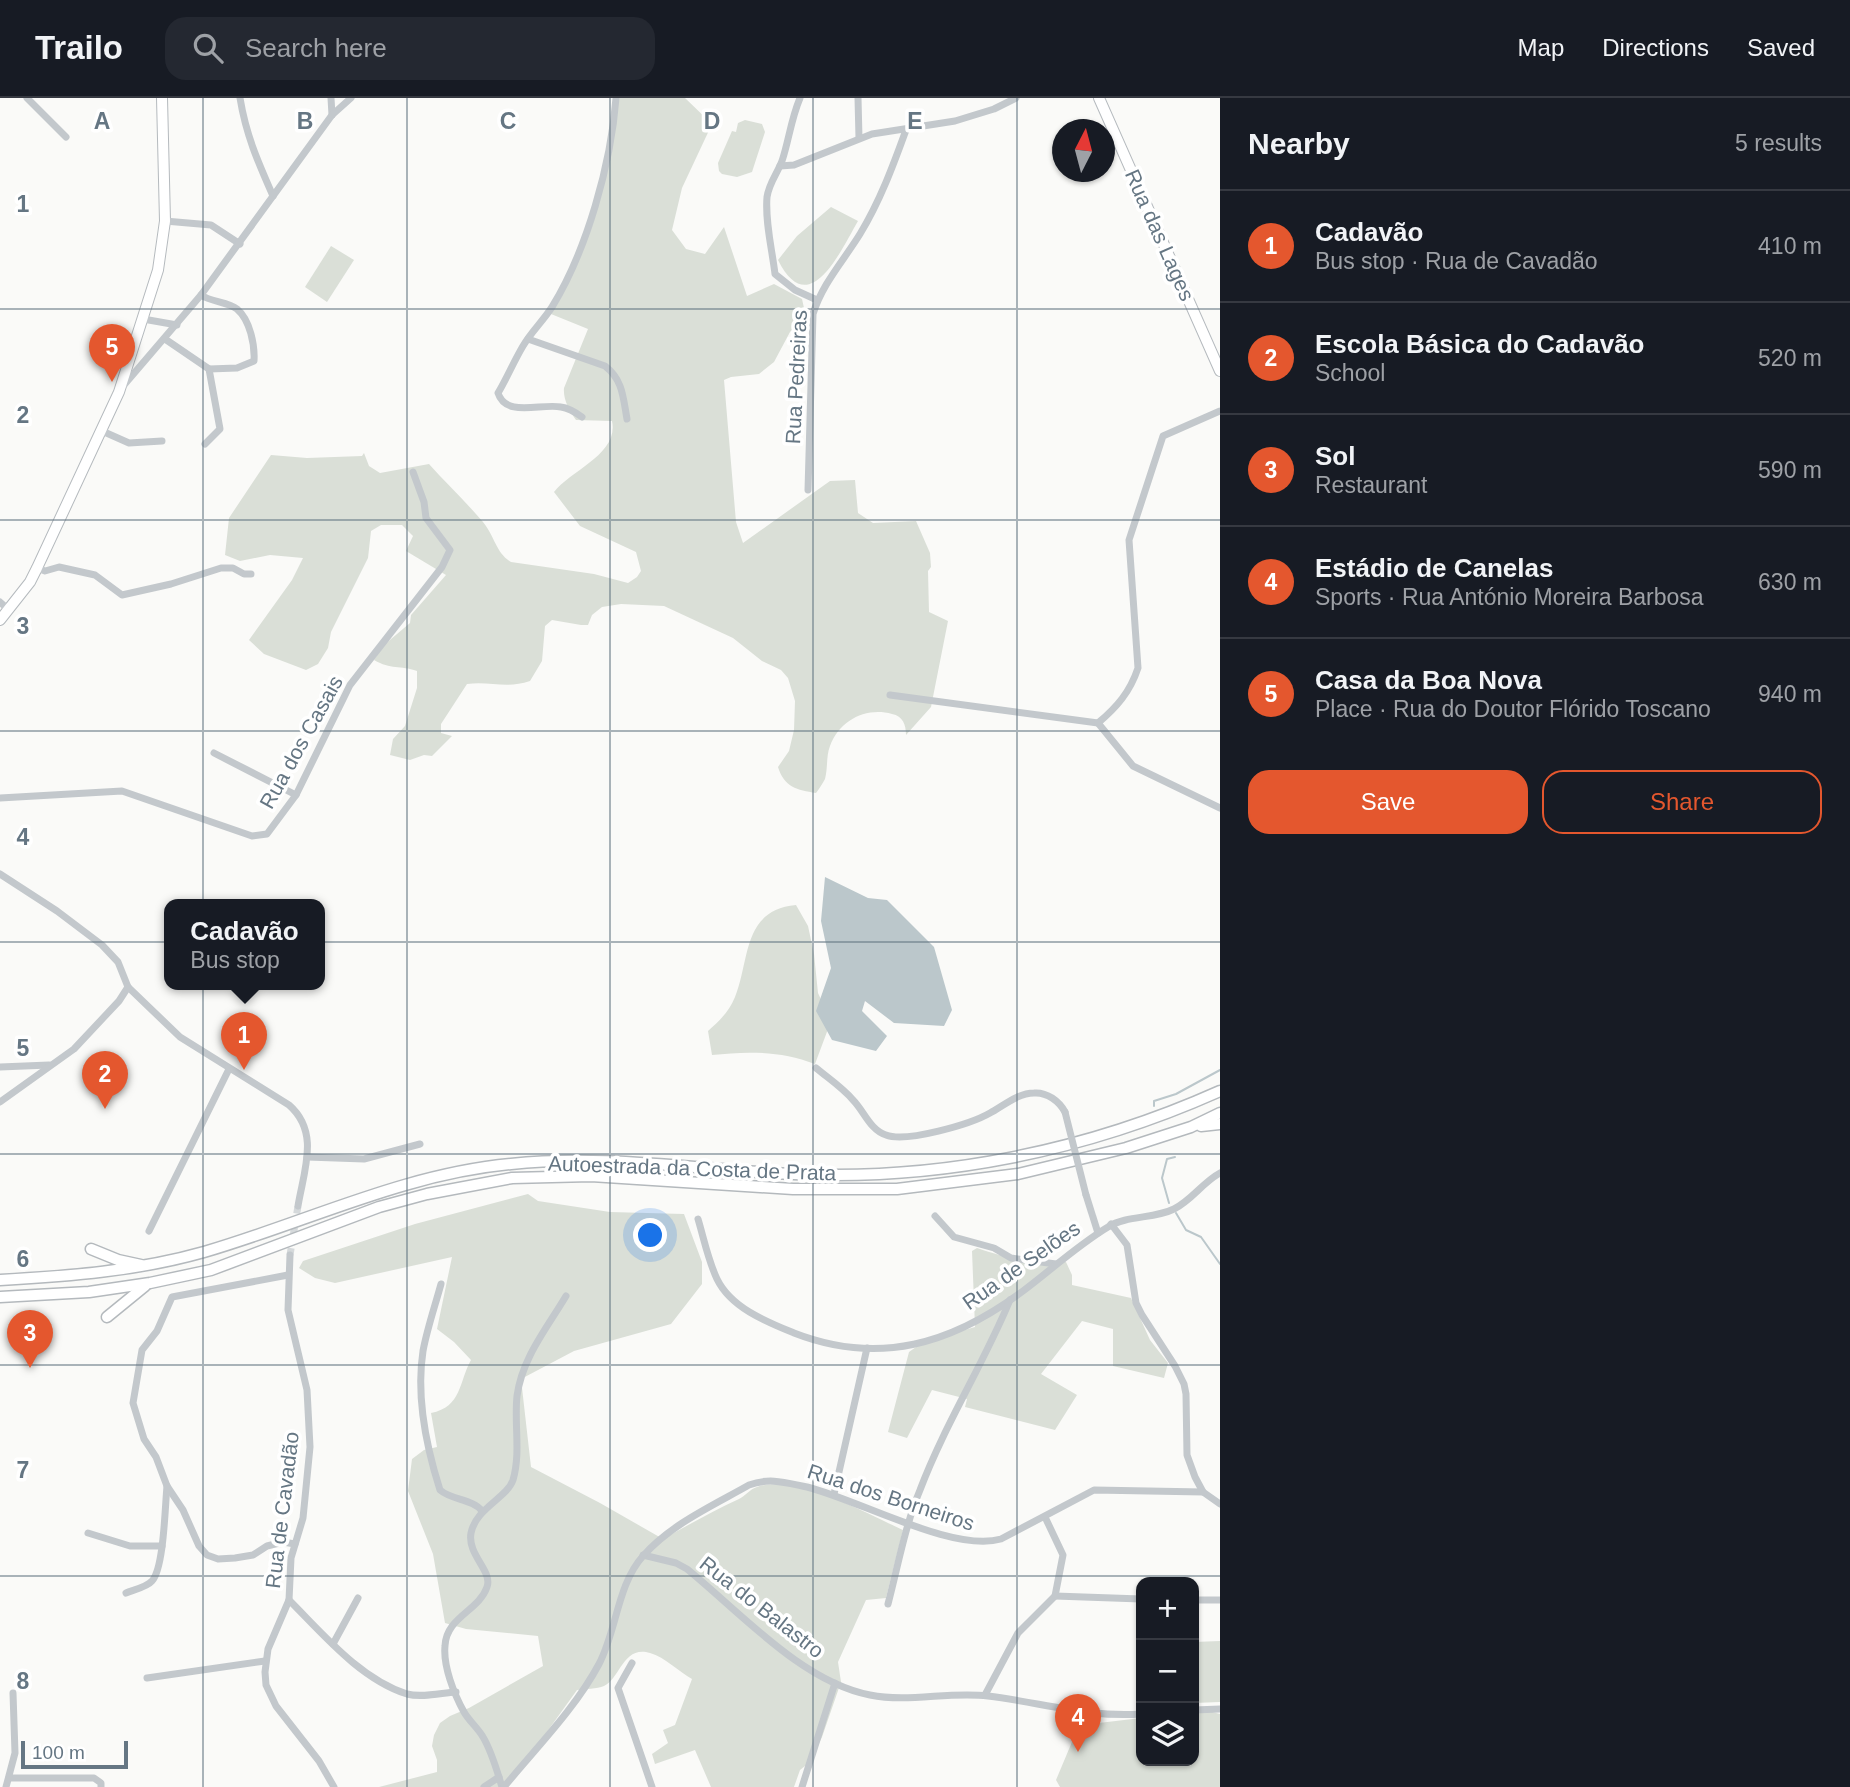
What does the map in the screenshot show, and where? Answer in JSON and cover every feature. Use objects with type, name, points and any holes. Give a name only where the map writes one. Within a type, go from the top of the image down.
[{"type":"highway","name":"Autoestrada da Costa de Prata","points":[[0,1280],[86,1275],[147,1266],[205,1251],[424,1178],[510,1164],[591,1160],[796,1174],[897,1172],[953,1167],[1067,1147],[1121,1130],[1220,1091]]},
{"type":"highway","name":"Autoestrada da Costa de Prata","points":[[0,1297],[89,1292],[211,1270],[379,1207],[427,1194],[512,1178],[591,1176],[793,1189],[897,1189],[1018,1174],[1126,1148],[1191,1127],[1220,1114]]},
{"type":"highway","points":[[1191,1127],[1220,1124]]},
{"type":"highway","points":[[91,1250],[118,1260],[147,1266]]},
{"type":"highway","points":[[107,1317],[150,1283]]},
{"type":"main road","points":[[0,620],[37,568],[119,392],[143,319],[158,270],[165,221],[162,98]]},
{"type":"main road","name":"Rua das Lages","points":[[1099,98],[1220,371]]},
{"type":"street","points":[[27,98],[66,137]]},
{"type":"street","points":[[240,98],[244,123],[256,161],[273,196]]},
{"type":"street","points":[[331,98],[332,115]]},
{"type":"street","points":[[119,392],[201,295],[332,115],[351,98]]},
{"type":"street","points":[[582,417],[561,407],[508,406],[500,400],[498,393],[528,339],[552,306],[578,255],[601,184],[614,132],[616,98]]},
{"type":"street","points":[[800,98],[791,120],[780,166],[794,165],[859,138],[955,121],[994,109],[1016,98]]},
{"type":"street","points":[[858,98],[859,138]]},
{"type":"street","points":[[817,300],[861,233],[885,188],[906,130]]},
{"type":"street","name":"Rua Pedreiras","points":[[780,166],[767,195],[775,274],[795,290],[817,300],[813,314],[808,490]]},
{"type":"street","points":[[165,221],[211,225],[240,244]]},
{"type":"street","points":[[166,339],[209,369],[237,368],[254,361],[248,325],[237,309],[201,295]]},
{"type":"street","points":[[143,319],[177,325]]},
{"type":"street","points":[[528,339],[605,366],[615,373],[621,385],[627,419]]},
{"type":"street","points":[[205,444],[220,429],[209,369]]},
{"type":"street","points":[[1098,723],[1117,707],[1133,684],[1138,668],[1129,540],[1163,436],[1220,411]]},
{"type":"street","points":[[102,430],[129,443],[162,441]]},
{"type":"street","name":"Rua dos Casais","points":[[0,798],[122,791],[252,836],[267,834],[296,795],[350,685],[442,567],[450,550],[426,518],[424,502],[413,472]]},
{"type":"street","points":[[37,568],[45,571],[59,567],[95,575],[122,595],[221,568],[233,568],[244,574],[251,574]]},
{"type":"street","points":[[0,602],[9,610]]},
{"type":"street","points":[[890,695],[1098,723],[1133,766],[1220,808]]},
{"type":"street","points":[[215,753],[296,795]]},
{"type":"street","points":[[0,874],[57,911],[102,945],[118,962],[128,987],[180,1037],[298,1113],[305,1123],[308,1139],[298,1206]]},
{"type":"street","points":[[0,1102],[74,1049],[119,1001],[128,987]]},
{"type":"street","points":[[0,1067],[49,1065]]},
{"type":"street","points":[[816,1068],[853,1099],[875,1129],[887,1136],[924,1134],[957,1127],[974,1122],[1018,1097],[1034,1093],[1053,1099],[1065,1112],[1098,1233]]},
{"type":"street","points":[[149,1231],[229,1069]]},
{"type":"street","points":[[307,1157],[364,1159],[420,1144]]},
{"type":"street","points":[[1220,1173],[1186,1202],[1171,1210],[1111,1224],[1127,1245],[1136,1303],[1184,1384],[1187,1455],[1203,1492],[1220,1504]]},
{"type":"street","points":[[935,1216],[954,1237],[994,1248],[1011,1258],[1056,1264]]},
{"type":"street","name":"Rua de Selões","points":[[698,1219],[718,1281],[740,1305],[781,1327],[813,1340],[834,1346],[867,1349],[912,1346],[953,1332],[1010,1300],[1111,1224]]},
{"type":"street","name":"Rua de Cavadão","points":[[290,1255],[290,1325],[307,1390],[310,1426],[305,1507],[290,1558],[289,1600],[265,1661],[266,1685],[270,1696],[319,1761],[334,1787]]},
{"type":"street","points":[[288,1275],[172,1297],[157,1331],[142,1350],[133,1403],[144,1439],[156,1457],[167,1486],[183,1510],[199,1546],[207,1555],[218,1559],[235,1558],[253,1555],[267,1546],[283,1542],[295,1544]]},
{"type":"street","points":[[441,1284],[423,1349],[420,1394],[440,1490],[446,1495],[478,1506],[482,1511]]},
{"type":"street","points":[[503,1787],[484,1738],[464,1711],[456,1692],[449,1674],[444,1645],[458,1618],[482,1598],[489,1583],[471,1547],[471,1532],[482,1511],[512,1484],[518,1454],[517,1398],[520,1380],[531,1351],[566,1296]]},
{"type":"street","points":[[888,1604],[919,1492],[941,1440],[1010,1300]]},
{"type":"street","points":[[834,1494],[867,1349]]},
{"type":"street","name":"Rua dos Borneiros","points":[[503,1787],[592,1677],[605,1652],[629,1577],[643,1555],[696,1516],[759,1481],[779,1481],[834,1494],[952,1538],[987,1543],[1001,1539],[1094,1490],[1203,1492]]},
{"type":"street","points":[[126,1592],[152,1581],[162,1546],[167,1486]]},
{"type":"street","points":[[985,1695],[1018,1633],[1055,1596],[1063,1555],[1045,1517]]},
{"type":"street","points":[[88,1533],[130,1546],[162,1546]]},
{"type":"street","name":"Rua do Balastro","points":[[643,1555],[676,1563],[687,1569],[800,1663],[835,1683],[871,1695],[914,1698],[985,1695],[1096,1714],[1136,1714]]},
{"type":"street","points":[[1055,1596],[1136,1598]]},
{"type":"street","points":[[333,1644],[358,1598]]},
{"type":"street","points":[[289,1600],[365,1672],[407,1693],[420,1695],[456,1692]]},
{"type":"street","points":[[1199,1600],[1220,1601]]},
{"type":"street","points":[[147,1678],[265,1661]]},
{"type":"street","points":[[632,1663],[618,1688],[652,1787]]},
{"type":"street","points":[[802,1787],[835,1683]]},
{"type":"street","points":[[6,1787],[15,1753],[13,1693]]},
{"type":"street","points":[[1199,1710],[1220,1709]]},
{"type":"street","points":[[9,1777],[94,1778],[101,1783],[101,1787]]},
{"type":"street","points":[[484,1787],[499,1777]]},
{"type":"shaded area","points":[[616,98],[685,98],[712,124],[682,188],[672,230],[686,249],[705,254],[724,227],[747,296],[774,284],[802,299],[804,308],[799,322],[790,332],[774,362],[759,374],[724,380],[736,522],[743,543],[830,481],[855,480],[858,513],[873,523],[916,521],[930,553],[929,612],[948,621],[931,707],[906,735],[903,722],[892,714],[873,712],[847,723],[834,737],[830,746],[825,779],[816,793],[792,786],[784,779],[778,767],[789,751],[794,730],[795,701],[788,678],[781,670],[762,661],[733,638],[664,606],[621,604],[602,607],[592,615],[588,625],[552,620],[545,626],[542,661],[530,681],[514,684],[467,684],[441,724],[441,733],[452,736],[432,756],[424,755],[410,760],[390,755],[393,739],[405,726],[417,688],[417,671],[374,660],[384,645],[410,623],[411,615],[446,575],[406,551],[413,536],[402,525],[381,525],[371,531],[368,558],[331,632],[328,648],[318,664],[306,670],[264,654],[249,640],[292,580],[303,558],[270,555],[240,561],[225,555],[229,518],[271,455],[307,458],[362,456],[364,453],[369,466],[380,473],[429,464],[483,522],[502,554],[511,562],[594,574],[628,583],[637,577],[641,571],[636,552],[580,526],[554,492],[601,452],[612,433],[612,421],[576,420],[569,409],[564,388],[588,329],[551,314],[578,255],[601,184]]},
{"type":"shaded area","points":[[745,120],[762,124],[765,132],[752,172],[737,177],[722,174],[718,163],[732,131],[736,132],[738,123]]},
{"type":"shaded area","points":[[831,207],[858,221],[823,275],[812,283],[801,284],[790,277],[778,260],[797,236]]},
{"type":"shaded area","points":[[331,246],[354,260],[327,302],[305,287]]},
{"type":"shaded area","points":[[825,877],[868,898],[887,900],[934,947],[952,1010],[944,1026],[894,1023],[865,1001],[862,1011],[887,1036],[876,1051],[832,1040],[816,1011],[831,968],[821,921]]},
{"type":"shaded area","points":[[796,905],[808,926],[818,993],[831,1021],[815,1064],[764,1053],[712,1055],[708,1031],[733,1002],[757,927],[766,916],[778,909]]},
{"type":"shaded area","points":[[528,1194],[538,1201],[610,1212],[684,1214],[702,1262],[702,1284],[671,1324],[574,1351],[521,1379],[531,1467],[663,1539],[739,1499],[754,1488],[773,1484],[810,1490],[831,1497],[903,1530],[886,1598],[866,1600],[838,1662],[841,1682],[822,1737],[810,1762],[800,1770],[794,1787],[711,1787],[695,1750],[655,1764],[652,1754],[668,1743],[663,1730],[675,1725],[692,1679],[661,1658],[641,1652],[628,1658],[604,1686],[577,1690],[505,1787],[379,1787],[437,1772],[437,1760],[432,1746],[440,1723],[543,1666],[538,1636],[466,1629],[445,1623],[433,1554],[408,1491],[412,1459],[424,1450],[437,1447],[431,1413],[441,1410],[454,1399],[471,1360],[437,1329],[452,1257],[335,1283],[315,1278],[299,1268],[303,1261],[415,1224]]},
{"type":"shaded area","points":[[977,1248],[1021,1259],[1066,1262],[1072,1275],[1072,1285],[1131,1298],[1150,1340],[1168,1363],[1164,1378],[1113,1366],[1113,1329],[1082,1321],[1041,1374],[1077,1395],[1055,1430],[965,1407],[967,1399],[932,1390],[907,1438],[888,1432],[909,1352],[923,1342],[975,1327],[972,1251]]},
{"type":"shaded area","points":[[1220,1641],[1220,1702],[1199,1703],[1199,1642]]},
{"type":"shaded area","points":[[1199,1713],[1220,1714],[1220,1787],[1060,1787],[1056,1780],[1077,1730],[1082,1725],[1136,1719],[1136,1766],[1199,1766]]},
{"type":"waterway","points":[[1154,1106],[1154,1101],[1176,1094],[1220,1070]]},
{"type":"waterway","points":[[1169,1203],[1162,1178],[1167,1159],[1175,1157]]},
{"type":"waterway","points":[[1176,1213],[1186,1230],[1201,1237],[1220,1264]]},
{"type":"tunnel","points":[[290,1255],[298,1206]]},
{"type":"place","name":"Casa da Boa Nova","points":[[112,382]]},
{"type":"place","name":"Cadavão","points":[[244,1070]]},
{"type":"place","name":"Escola Básica do Cadavão","points":[[105,1109]]},
{"type":"place","name":"Sol","points":[[30,1368]]},
{"type":"place","name":"Estádio de Canelas","points":[[1078,1752]]}]
